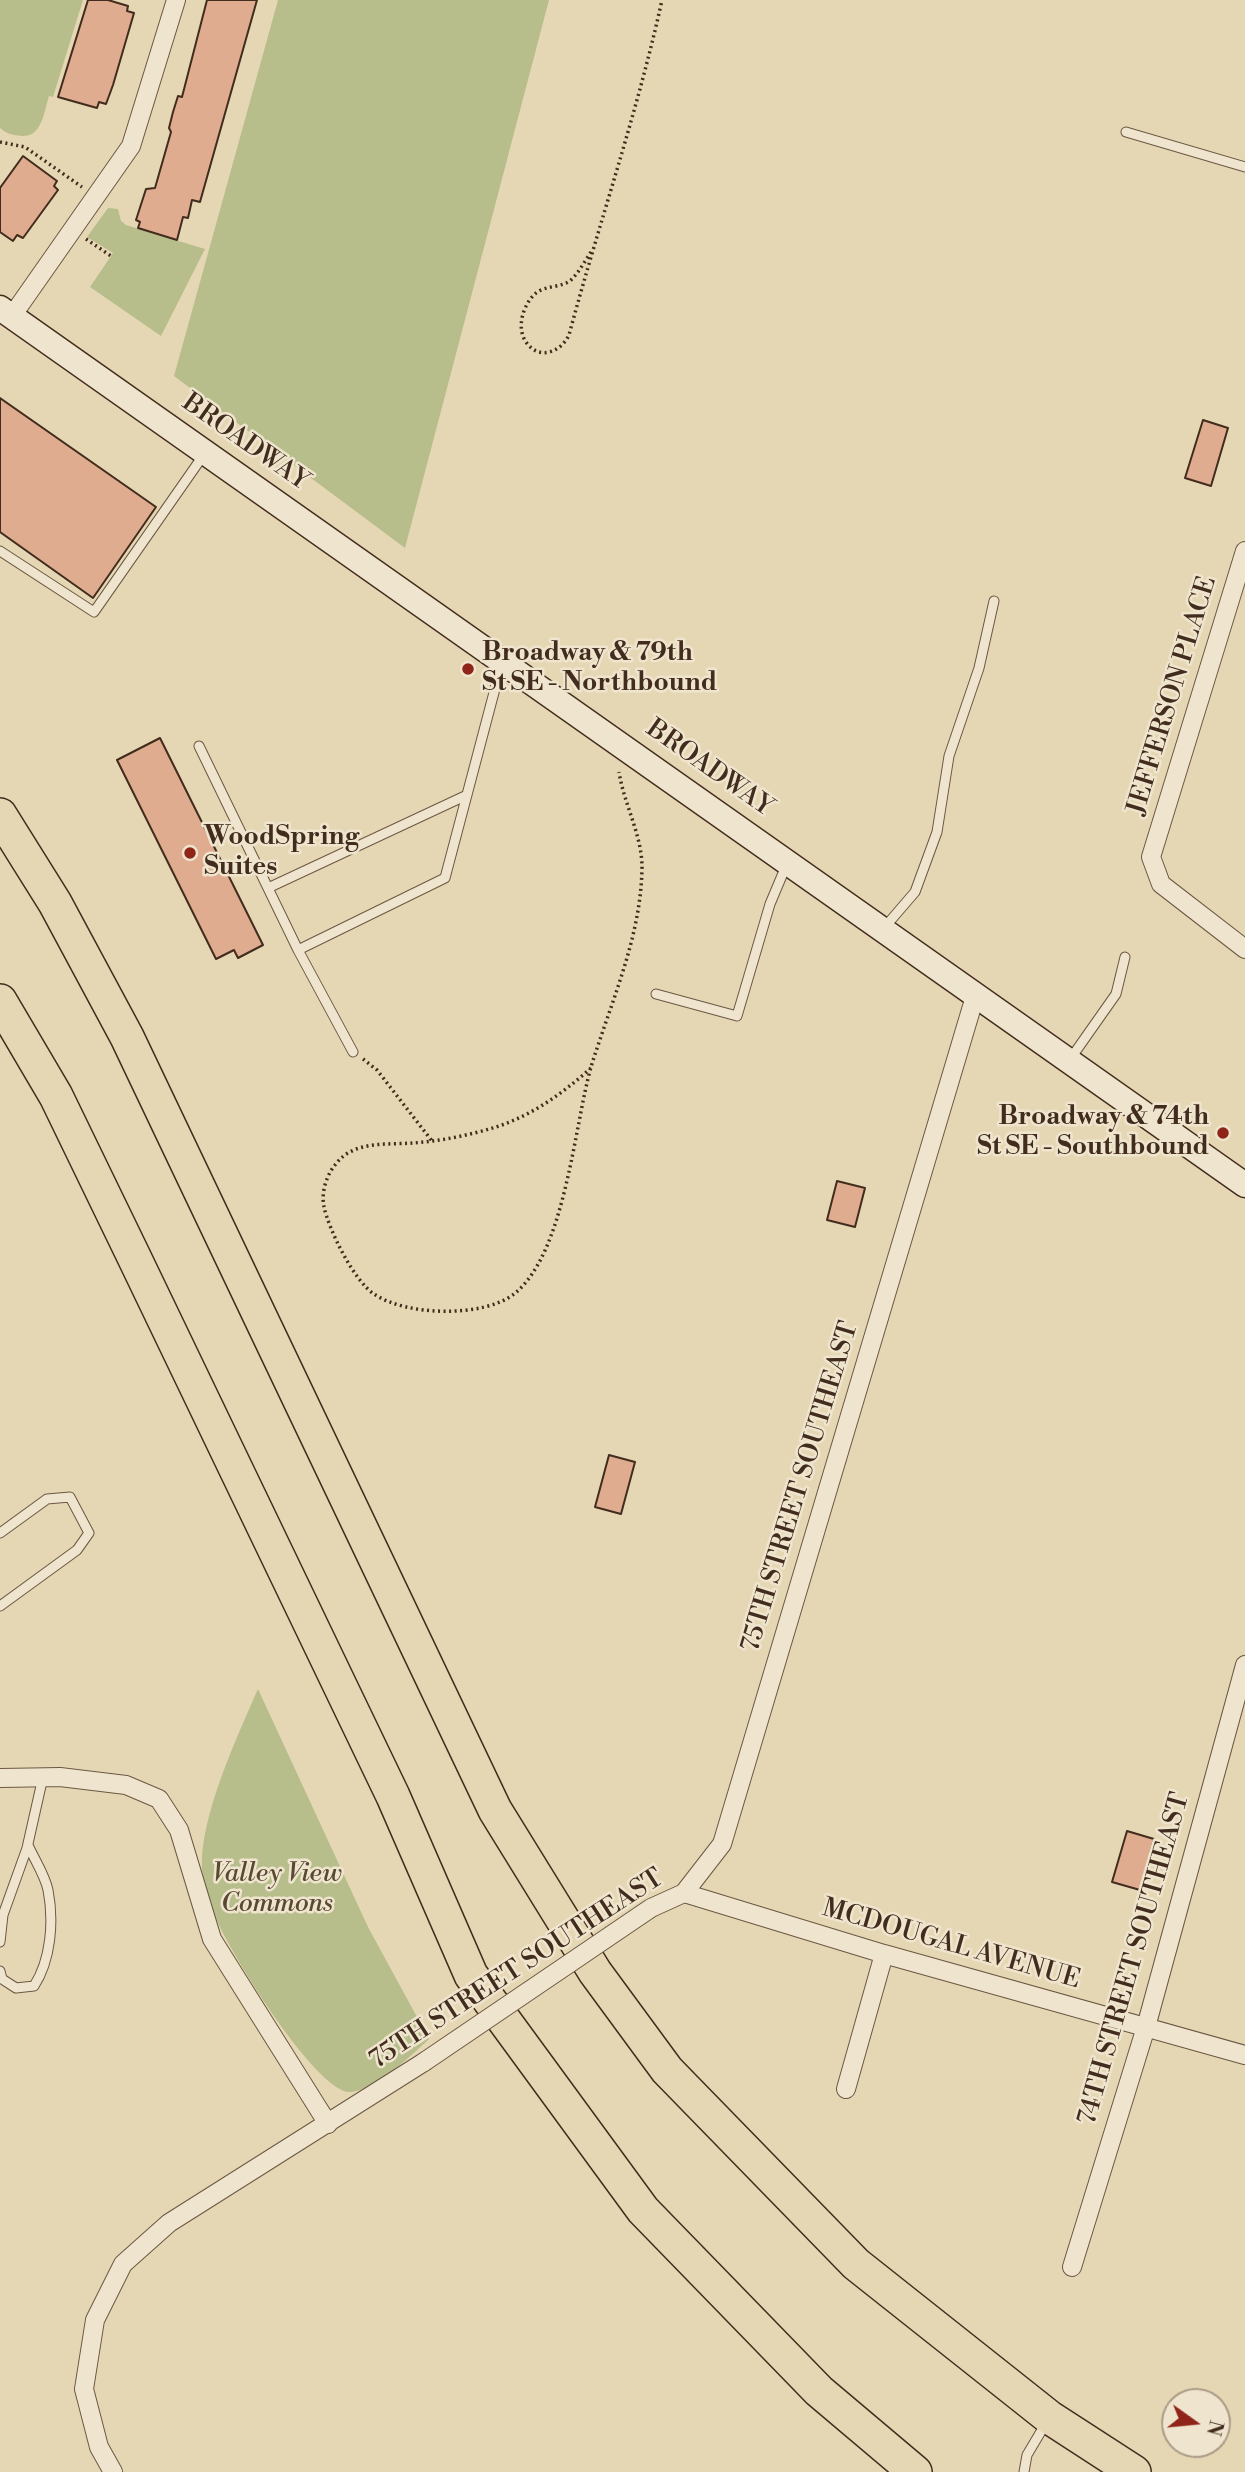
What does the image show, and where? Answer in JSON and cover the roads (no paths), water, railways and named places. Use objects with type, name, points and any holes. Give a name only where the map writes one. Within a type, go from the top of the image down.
[{"type":"highway","points":[[0,815],[55,903],[127,1037],[495,1810],[595,1972],[667,2070],[856,2264],[1049,2417],[1134,2472]]},
{"type":"highway","points":[[0,1001],[55,1096],[129,1246],[393,1796],[471,1976],[643,2210],[820,2391],[915,2472]]},
{"type":"street","points":[[6,312],[72,230],[131,146],[176,0]]},
{"type":"street","name":"BROADWAY","points":[[6,312],[1070,1059],[1245,1185]]},
{"type":"street","name":"JEFFERSON PLACE","points":[[1245,551],[1151,857],[1161,884],[1245,949]]},
{"type":"street","name":"75TH STREET SOUTHEAST","points":[[113,2472],[99,2447],[85,2389],[95,2320],[123,2264],[169,2222],[424,2062],[651,1908],[684,1894],[722,1844],[976,993]]},
{"type":"street","name":"74TH STREET SOUTHEAST","points":[[1072,2267],[1146,2027],[1245,1665]]},
{"type":"street","points":[[0,1779],[43,1777],[126,1785],[159,1799],[179,1830],[212,1939],[328,2124]]},
{"type":"street","name":"MCDOUGAL AVENUE","points":[[684,1894],[884,1954],[1245,2055]]},
{"type":"street","points":[[846,2089],[884,1954]]},
{"type":"lane","points":[[1126,132],[1245,167]]},
{"type":"lane","points":[[0,551],[94,612],[206,453]]},
{"type":"lane","points":[[884,928],[915,892],[937,832],[949,756],[979,668],[994,601]]},
{"type":"lane","points":[[298,950],[445,878],[502,660]]},
{"type":"lane","points":[[199,746],[298,950],[353,1052]]},
{"type":"lane","points":[[268,888],[467,795]]},
{"type":"lane","points":[[656,994],[737,1016],[770,904],[788,861]]},
{"type":"lane","points":[[1070,1059],[1115,994],[1125,957]]},
{"type":"lane","points":[[0,1533],[47,1499],[69,1497],[89,1532],[77,1550],[0,1606]]},
{"type":"lane","points":[[0,1942],[3,1915],[28,1845],[43,1777]]},
{"type":"lane","points":[[0,1971],[2,1979],[16,1988],[34,1986],[43,1972],[50,1937],[48,1889],[28,1845]]},
{"type":"lane","points":[[1024,2472],[1027,2455],[1049,2417]]},
{"type":"place","name":"Broadway & 79th St SE - Northbound","points":[[468,669]]},
{"type":"place","name":"WoodSpring Suites","points":[[190,853]]},
{"type":"place","name":"Broadway & 74th St SE - Southbound","points":[[1223,1133]]},
{"type":"park label","name":"Valley View Commons","points":[[277,1890]]}]
